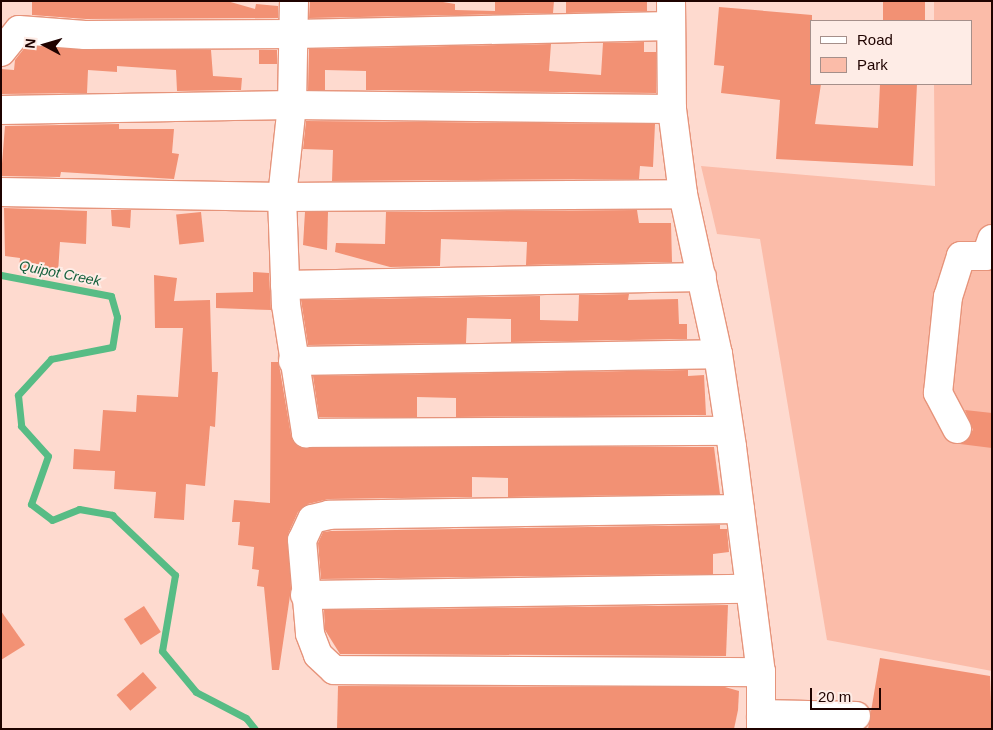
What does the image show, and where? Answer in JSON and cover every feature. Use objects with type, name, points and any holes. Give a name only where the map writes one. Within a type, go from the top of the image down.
[{"type":"street","points":[[294,1],[292,105],[282,197],[286,284],[301,427],[312,437],[728,431]]},
{"type":"street","points":[[1,52],[20,30],[85,35],[294,34],[671,14],[672,110],[683,194],[718,354],[761,672],[761,721],[856,716]]},
{"type":"street","points":[[1,110],[292,105],[672,110]]},
{"type":"street","points":[[1,192],[282,197],[683,194]]},
{"type":"street","points":[[957,430],[938,393],[948,297],[961,256],[986,256],[992,239]]},
{"type":"street","points":[[286,284],[702,278]]},
{"type":"street","points":[[293,361],[718,354]]},
{"type":"street","points":[[740,509],[329,515],[312,519],[302,540],[305,595],[318,655],[334,670],[761,672]]},
{"type":"street","points":[[305,595],[749,589]]},
{"type":"green space","points":[[934,1],[992,1],[992,671],[827,640],[760,239],[717,234],[701,166],[935,186],[934,85],[973,85],[973,20],[934,20]]},
{"type":"building","points":[[32,1],[227,1],[255,9],[256,4],[278,6],[278,18],[86,19],[32,15]]},
{"type":"building","points":[[310,1],[437,1],[455,4],[455,10],[495,11],[495,1],[554,1],[553,13],[309,18]]},
{"type":"building","points":[[566,1],[647,1],[647,11],[566,13]]},
{"type":"building","points":[[883,1],[925,1],[925,20],[883,20]]},
{"type":"building","points":[[719,7],[812,15],[812,20],[810,20],[810,85],[821,85],[815,124],[878,128],[880,85],[917,85],[913,166],[776,159],[780,100],[721,93],[724,66],[714,65]]},
{"type":"building","points":[[644,42],[644,52],[656,52],[656,93],[366,90],[366,71],[325,70],[325,90],[308,90],[309,49],[551,44],[549,71],[601,75],[603,43]]},
{"type":"building","points":[[26,46],[211,50],[213,76],[242,78],[241,90],[177,91],[176,70],[117,66],[117,72],[88,70],[87,93],[1,94],[1,69],[14,70],[15,60]]},
{"type":"building","points":[[259,50],[277,50],[277,64],[259,64]]},
{"type":"building","points":[[306,121],[655,124],[653,167],[640,166],[639,179],[332,181],[333,150],[303,149]]},
{"type":"building","points":[[119,124],[119,129],[174,129],[172,153],[179,154],[174,179],[61,172],[60,177],[1,176],[5,126]]},
{"type":"building","points":[[4,208],[87,211],[86,244],[60,242],[58,273],[19,269],[20,258],[5,256]]},
{"type":"building","points":[[111,210],[131,210],[130,228],[112,226]]},
{"type":"building","points":[[637,210],[639,223],[671,223],[672,262],[526,265],[527,242],[441,239],[440,266],[390,267],[335,252],[336,243],[385,244],[386,212]]},
{"type":"building","points":[[201,212],[204,242],[179,244],[176,215]]},
{"type":"building","points":[[305,212],[328,212],[327,250],[303,245]]},
{"type":"building","points":[[253,272],[269,273],[271,310],[216,308],[216,293],[253,292]]},
{"type":"building","points":[[154,275],[177,278],[174,301],[210,300],[212,372],[218,372],[215,427],[210,426],[205,486],[186,484],[184,520],[154,518],[156,492],[114,489],[115,471],[73,469],[74,449],[100,451],[103,410],[136,412],[137,395],[178,397],[183,328],[155,328]]},
{"type":"building","points":[[629,294],[628,300],[678,299],[679,324],[687,324],[687,339],[511,342],[511,319],[467,318],[466,343],[308,345],[301,300],[540,296],[540,320],[578,321],[579,295]]},
{"type":"building","points":[[271,362],[278,362],[291,435],[299,447],[714,447],[720,494],[508,497],[508,478],[472,477],[472,497],[329,499],[308,504],[298,512],[288,534],[291,589],[279,670],[272,670],[264,587],[257,586],[259,570],[252,569],[254,547],[238,545],[240,522],[232,522],[234,500],[270,503]]},
{"type":"building","points":[[688,370],[688,376],[704,375],[706,415],[456,417],[456,398],[417,397],[417,417],[319,417],[313,376]]},
{"type":"building","points":[[965,410],[992,413],[992,448],[960,444],[973,430]]},
{"type":"building","points":[[720,525],[720,529],[727,529],[729,552],[713,554],[713,574],[321,579],[318,543],[323,532]]},
{"type":"building","points":[[728,605],[726,656],[340,654],[325,630],[324,610]]},
{"type":"building","points":[[144,606],[161,632],[141,645],[124,619]]},
{"type":"building","points":[[1,611],[25,645],[1,660]]},
{"type":"building","points":[[880,658],[990,676],[992,729],[868,729]]},
{"type":"building","points":[[143,672],[157,688],[130,711],[117,695]]},
{"type":"building","points":[[338,686],[725,687],[739,691],[734,729],[337,729]]},
{"type":"waterway","name":"Quipot Creek","points":[[1,275],[111,296],[117,317],[112,347],[51,359],[18,395],[21,426],[48,456],[31,504],[52,520],[79,509],[112,515],[175,575],[162,651],[196,692],[246,718],[255,729]]}]
